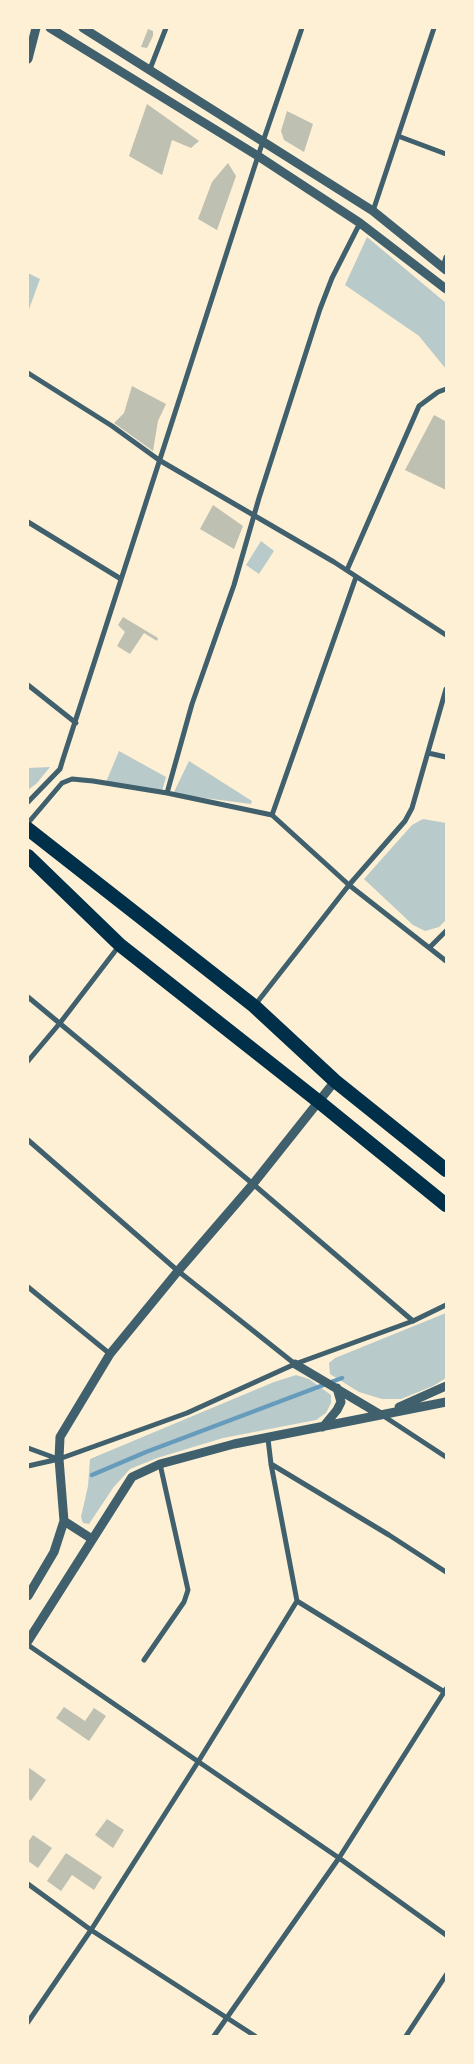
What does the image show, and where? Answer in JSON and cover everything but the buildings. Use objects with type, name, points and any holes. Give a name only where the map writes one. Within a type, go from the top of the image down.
[{"type":"highway","points":[[28,828],[254,1006],[335,1081],[446,1170]]},
{"type":"highway","points":[[28,856],[120,945],[446,1205]]},
{"type":"street","points":[[28,59],[36,28]]},
{"type":"street","points":[[50,28],[258,156],[360,223],[446,289]]},
{"type":"street","points":[[83,28],[264,141],[373,212],[445,268]]},
{"type":"street","points":[[150,69],[166,28]]},
{"type":"street","points":[[28,802],[60,769],[258,156],[302,28]]},
{"type":"street","points":[[373,212],[434,28]]},
{"type":"street","points":[[398,136],[446,154]]},
{"type":"street","points":[[167,793],[192,704],[234,585],[270,463],[320,309],[332,278],[360,223]]},
{"type":"street","points":[[445,268],[446,257]]},
{"type":"street","points":[[28,373],[104,421],[159,460],[347,570],[446,635]]},
{"type":"street","points":[[347,570],[403,438],[419,406],[438,392],[446,389]]},
{"type":"street","points":[[28,522],[121,579]]},
{"type":"street","points":[[272,815],[356,577]]},
{"type":"street","points":[[28,685],[76,723]]},
{"type":"street","points":[[254,1006],[349,885],[405,821],[412,808],[446,689]]},
{"type":"street","points":[[428,753],[446,757]]},
{"type":"street","points":[[28,823],[62,783],[72,780],[93,781],[167,793],[272,815],[349,885],[446,961]]},
{"type":"street","points":[[430,947],[446,931]]},
{"type":"street","points":[[28,1061],[120,945]]},
{"type":"street","points":[[28,997],[253,1184],[413,1321]]},
{"type":"street","points":[[28,1596],[54,1552],[64,1521],[58,1459],[60,1437],[110,1354],[253,1184],[335,1081]]},
{"type":"street","points":[[28,1140],[178,1271],[295,1364],[382,1414],[446,1457]]},
{"type":"street","points":[[28,1287],[110,1354]]},
{"type":"street","points":[[28,1466],[58,1459],[186,1413],[295,1364],[413,1321],[446,1305]]},
{"type":"street","points":[[382,1414],[446,1386]]},
{"type":"street","points":[[323,1427],[341,1402],[337,1388]]},
{"type":"street","points":[[446,1402],[268,1439],[234,1444],[160,1464],[132,1477],[28,1643],[339,1858],[446,1935]]},
{"type":"street","points":[[28,2022],[91,1930],[198,1762],[297,1601],[268,1439]]},
{"type":"street","points":[[28,1448],[58,1459]]},
{"type":"street","points":[[144,1660],[184,1602],[188,1590],[160,1464]]},
{"type":"street","points":[[271,1464],[389,1535],[446,1572]]},
{"type":"street","points":[[64,1521],[92,1539]]},
{"type":"street","points":[[214,2036],[339,1858],[446,1692],[297,1601]]},
{"type":"street","points":[[28,1884],[91,1930],[255,2036]]},
{"type":"street","points":[[406,2036],[446,1975]]},
{"type":"shaded area","points":[[367,237],[446,303],[446,369],[419,336],[345,285]]},
{"type":"shaded area","points":[[28,273],[40,279],[28,312]]},
{"type":"shaded area","points":[[261,541],[274,551],[259,574],[246,565]]},
{"type":"shaded area","points":[[119,751],[166,777],[162,791],[106,782]]},
{"type":"shaded area","points":[[189,761],[252,801],[251,804],[173,794]]},
{"type":"shaded area","points":[[50,767],[37,783],[28,790],[28,768]]},
{"type":"shaded area","points":[[423,819],[446,823],[446,920],[439,927],[425,931],[413,925],[364,879],[412,825]]},
{"type":"shaded area","points":[[446,1313],[446,1378],[433,1386],[401,1399],[382,1399],[359,1392],[330,1374],[329,1363],[335,1358]]},
{"type":"shaded area","points":[[296,1375],[309,1379],[331,1395],[331,1403],[326,1413],[316,1420],[223,1438],[157,1458],[130,1469],[113,1488],[89,1524],[83,1523],[81,1517],[88,1486],[90,1459],[274,1382]]},
{"type":"waterway","points":[[92,1475],[146,1452],[342,1378]]}]
